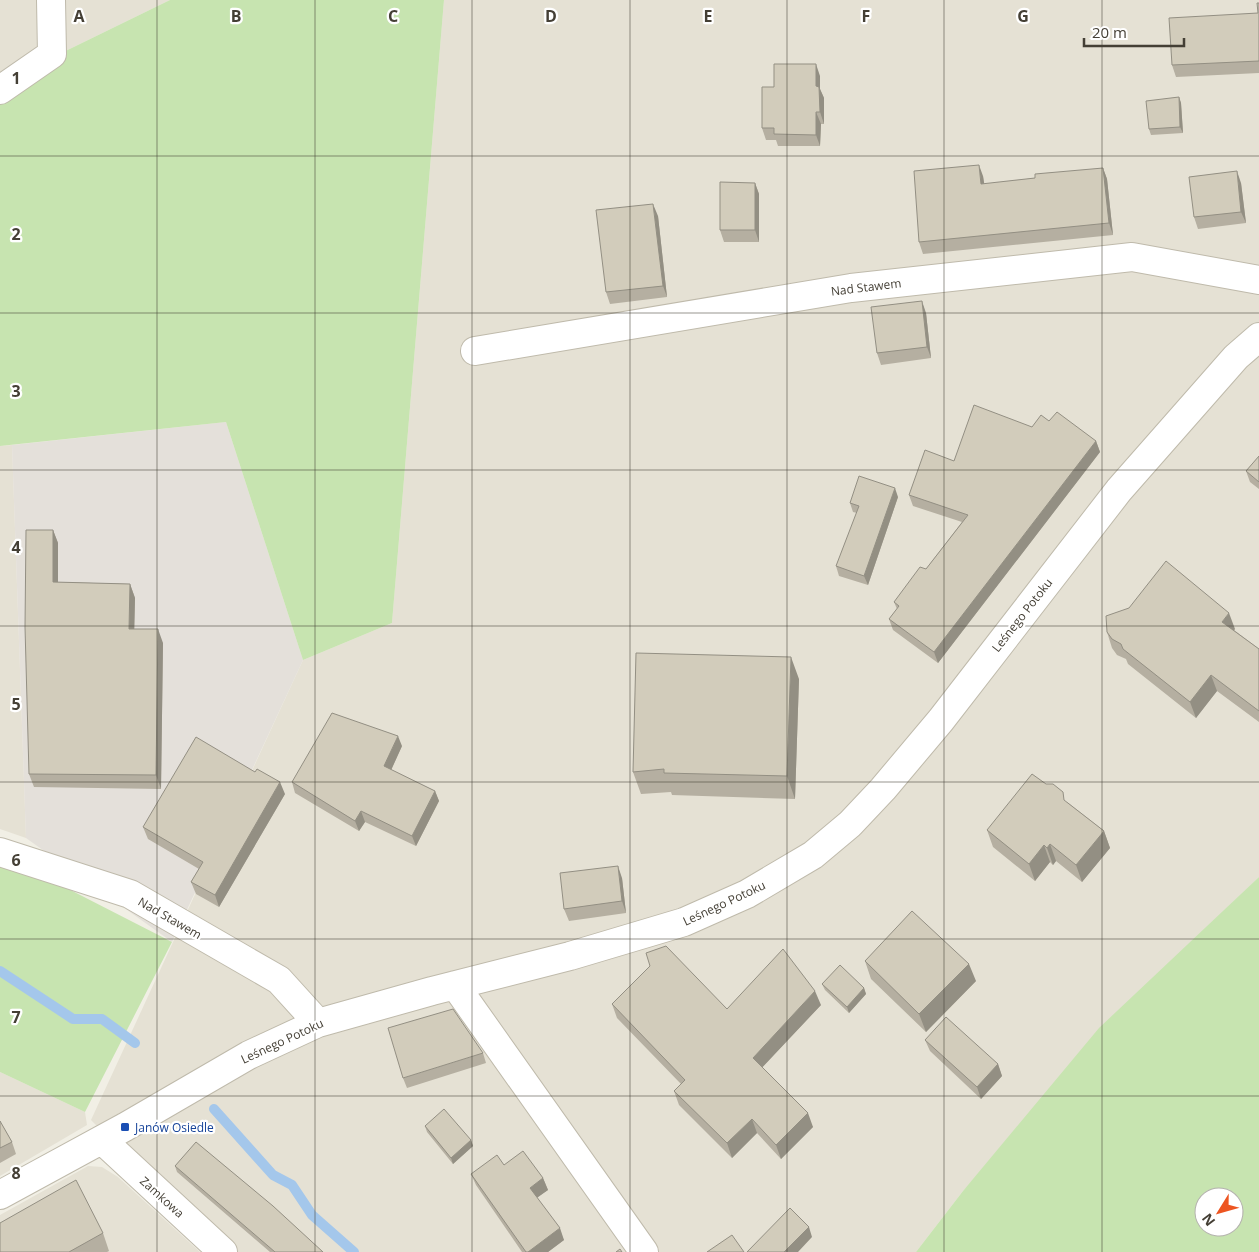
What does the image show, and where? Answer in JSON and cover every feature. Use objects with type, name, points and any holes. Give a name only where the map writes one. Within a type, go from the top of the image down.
[{"type":"street","points":[[0,90],[52,54],[51,0]]},
{"type":"street","name":"Nad Stawem","points":[[475,351],[850,288],[1132,257],[1259,280]]},
{"type":"street","name":"Leśnego Potoku","points":[[0,1195],[102,1140],[249,1055],[318,1023],[455,985],[570,956],[684,922],[747,894],[812,855],[850,824],[883,789],[941,720],[1119,490],[1236,357],[1259,337]]},
{"type":"street","name":"Nad Stawem","points":[[0,852],[130,894],[279,980],[318,1023]]},
{"type":"street","points":[[455,985],[644,1252]]},
{"type":"street","name":"Zamkowa","points":[[102,1140],[223,1252]]},
{"type":"shaded area","points":[[0,0],[170,0],[0,83]]},
{"type":"shaded area","points":[[444,0],[1259,0],[1259,877],[1195,939],[963,1191],[916,1252],[222,1252],[91,1120],[303,660],[392,623]]},
{"type":"shaded area","points":[[226,422],[303,660],[172,942],[26,838],[12,445]]},
{"type":"shaded area","points":[[12,445],[26,838],[0,829],[0,446]]},
{"type":"shaded area","points":[[0,1072],[85,1112],[87,1125],[0,1176]]},
{"type":"shaded area","points":[[88,1166],[102,1167],[118,1177],[200,1252],[0,1252],[0,1215]]},
{"type":"green space","points":[[170,0],[444,0],[392,623],[303,660],[226,422],[0,446],[0,83]]},
{"type":"green space","points":[[0,854],[172,942],[85,1112],[0,1072]]},
{"type":"green space","points":[[1259,877],[1259,1252],[916,1252],[963,1191],[1099,1028]]},
{"type":"building","points":[[1257,3],[1259,3],[1259,61],[1172,65],[1169,18],[1258,13]]},
{"type":"building","points":[[774,64],[816,64],[816,86],[819,87],[820,112],[816,112],[816,135],[774,134],[774,128],[762,128],[762,87],[774,87]]},
{"type":"building","points":[[1179,97],[1180,127],[1149,129],[1146,101]]},
{"type":"building","points":[[979,165],[981,184],[1035,178],[1035,174],[1103,168],[1109,223],[919,242],[914,171]]},
{"type":"building","points":[[1237,171],[1241,212],[1194,217],[1189,177]]},
{"type":"building","points":[[720,182],[755,183],[755,230],[720,230]]},
{"type":"building","points":[[653,204],[663,286],[606,292],[596,210]]},
{"type":"building","points":[[922,301],[927,347],[877,353],[871,307]]},
{"type":"building","points":[[974,405],[1032,427],[1041,415],[1049,421],[1057,412],[1096,441],[934,652],[889,619],[899,606],[894,602],[920,567],[926,569],[968,515],[909,495],[925,450],[954,461]]},
{"type":"building","points":[[1259,456],[1259,482],[1246,471]]},
{"type":"building","points":[[859,476],[895,488],[864,576],[836,566],[859,506],[850,503]]},
{"type":"building","points":[[26,530],[53,530],[53,582],[130,584],[129,629],[158,629],[156,775],[29,774],[25,627]]},
{"type":"building","points":[[1166,561],[1229,613],[1222,622],[1259,649],[1259,711],[1211,675],[1190,702],[1123,649],[1121,644],[1112,639],[1107,632],[1106,616],[1129,608]]},
{"type":"building","points":[[636,653],[791,657],[787,776],[664,773],[664,769],[633,772]]},
{"type":"building","points":[[332,713],[398,736],[384,766],[435,791],[412,836],[361,811],[355,821],[292,782]]},
{"type":"building","points":[[196,737],[255,772],[257,769],[280,782],[215,895],[191,882],[203,862],[143,827]]},
{"type":"building","points":[[1032,774],[1046,784],[1053,784],[1063,792],[1064,800],[1104,831],[1076,865],[1050,844],[1047,848],[1044,845],[1029,864],[987,830]]},
{"type":"building","points":[[618,866],[622,901],[564,909],[560,873]]},
{"type":"building","points":[[912,911],[969,964],[919,1014],[865,961]]},
{"type":"building","points":[[666,946],[727,1009],[783,949],[815,991],[753,1058],[808,1113],[776,1145],[752,1119],[727,1143],[674,1091],[685,1080],[612,1004],[650,966],[646,953]]},
{"type":"building","points":[[840,965],[864,988],[847,1007],[822,984]]},
{"type":"building","points":[[453,1009],[483,1053],[403,1078],[388,1028]]},
{"type":"building","points":[[946,1017],[998,1064],[977,1087],[925,1040]]},
{"type":"building","points":[[444,1109],[471,1140],[451,1158],[425,1126]]},
{"type":"building","points":[[0,1121],[12,1142],[0,1148]]},
{"type":"building","points":[[196,1142],[273,1206],[323,1252],[275,1252],[175,1166]]},
{"type":"building","points":[[523,1151],[543,1178],[530,1188],[560,1228],[528,1252],[526,1252],[471,1174],[497,1155],[504,1165]]},
{"type":"building","points":[[76,1180],[103,1233],[69,1252],[0,1252],[0,1223]]},
{"type":"building","points":[[790,1208],[809,1227],[784,1252],[747,1252]]},
{"type":"building","points":[[732,1235],[744,1252],[707,1252]]},
{"type":"waterway","points":[[0,971],[73,1019],[102,1019],[135,1043]]},
{"type":"waterway","points":[[214,1109],[273,1175],[292,1185],[312,1215],[354,1252]]},
{"type":"place","name":"Janów Osiedle","points":[[125,1127]]}]
